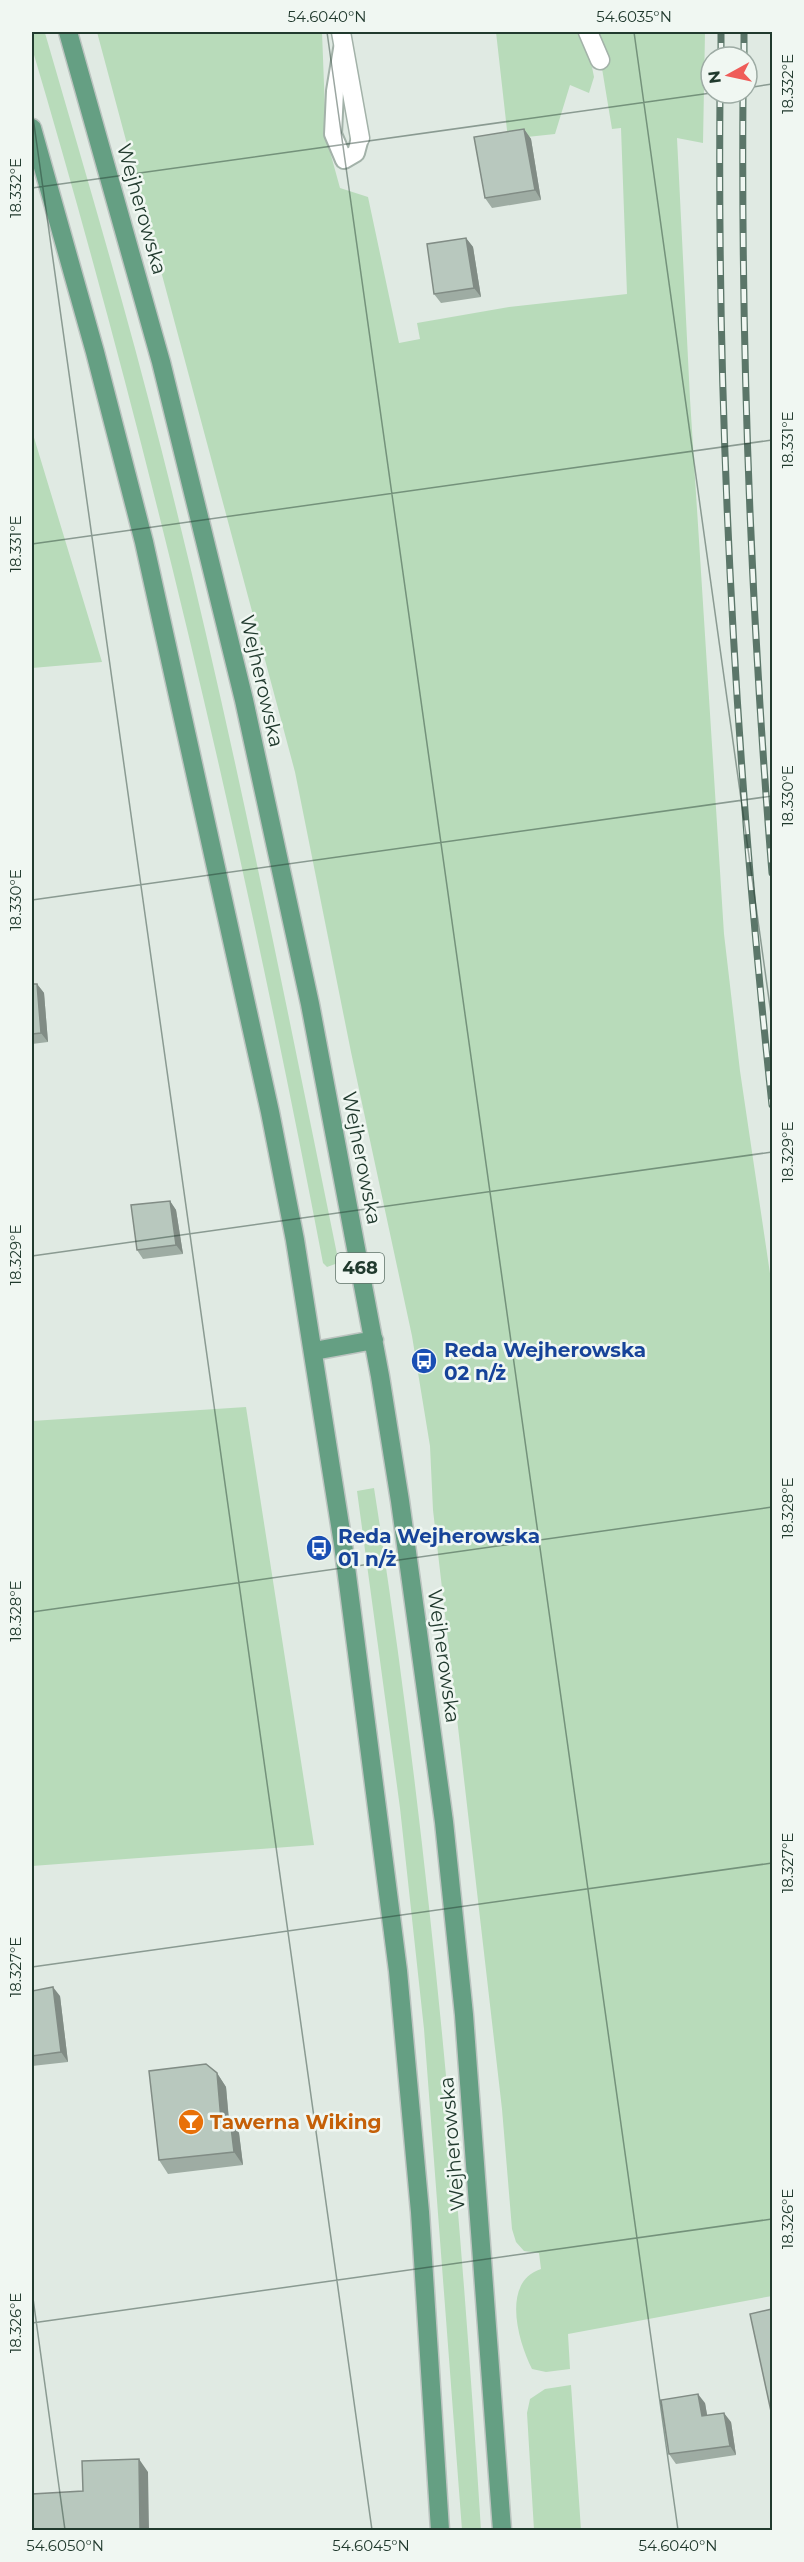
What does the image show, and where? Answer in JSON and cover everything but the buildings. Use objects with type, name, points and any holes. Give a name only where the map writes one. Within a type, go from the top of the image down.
[{"type":"main road","name":"Wejherowska","points":[[68,32],[161,362],[244,700],[310,1004],[374,1340],[400,1501],[444,1822],[464,2015],[502,2530]]},
{"type":"main road","name":"Wejherowska","points":[[32,128],[95,352],[172,664],[270,1113],[314,1350],[343,1544],[398,1971],[420,2212],[440,2530]]},
{"type":"main road","points":[[314,1350],[374,1340]]},
{"type":"street","points":[[588,32],[600,60]]},
{"type":"street","points":[[342,37],[360,138]]},
{"type":"lane","points":[[342,37],[335,91],[333,134],[344,160],[356,153],[360,138]]},
{"type":"green space","points":[[32,32],[45,33],[134,344],[186,549],[254,852],[338,1259],[338,1263],[327,1267],[323,1263],[261,957],[192,652],[116,349],[32,48]]},
{"type":"green space","points":[[97,32],[322,32],[326,137],[340,188],[368,197],[399,343],[420,339],[417,323],[509,307],[627,294],[621,128],[612,129],[596,32],[705,32],[705,45],[699,45],[699,105],[704,105],[703,143],[677,138],[690,399],[724,934],[740,1071],[772,1287],[772,2296],[568,2334],[570,2369],[546,2372],[532,2369],[518,2328],[517,2299],[521,2286],[529,2276],[541,2269],[539,2253],[524,2251],[516,2242],[512,2229],[502,2109],[433,1510],[430,1446],[412,1336],[351,1052],[295,772]]},
{"type":"green space","points":[[496,32],[585,32],[594,77],[589,93],[570,85],[555,134],[508,139]]},
{"type":"green space","points":[[32,431],[102,662],[32,668]]},
{"type":"green space","points":[[246,1407],[314,1845],[32,1866],[32,1421]]},
{"type":"green space","points":[[374,1488],[410,1747],[440,2008],[463,2269],[481,2530],[462,2530],[424,2029],[400,1808],[357,1491]]},
{"type":"green space","points":[[571,2385],[581,2530],[534,2530],[527,2413],[530,2399],[545,2389]]},
{"type":"railway","points":[[721,32],[721,45]]},
{"type":"railway","points":[[744,32],[744,45]]},
{"type":"railway","points":[[720,105],[722,347],[731,600],[748,852],[772,1105]]},
{"type":"railway","points":[[743,105],[744,289],[749,484],[758,679],[772,873]]},
{"type":"place","name":"Reda Wejherowska 02 n/ż","points":[[424,1361]]},
{"type":"place","name":"Reda Wejherowska 01 n/ż","points":[[319,1548]]},
{"type":"place","name":"Tawerna Wiking","points":[[191,2122]]}]
